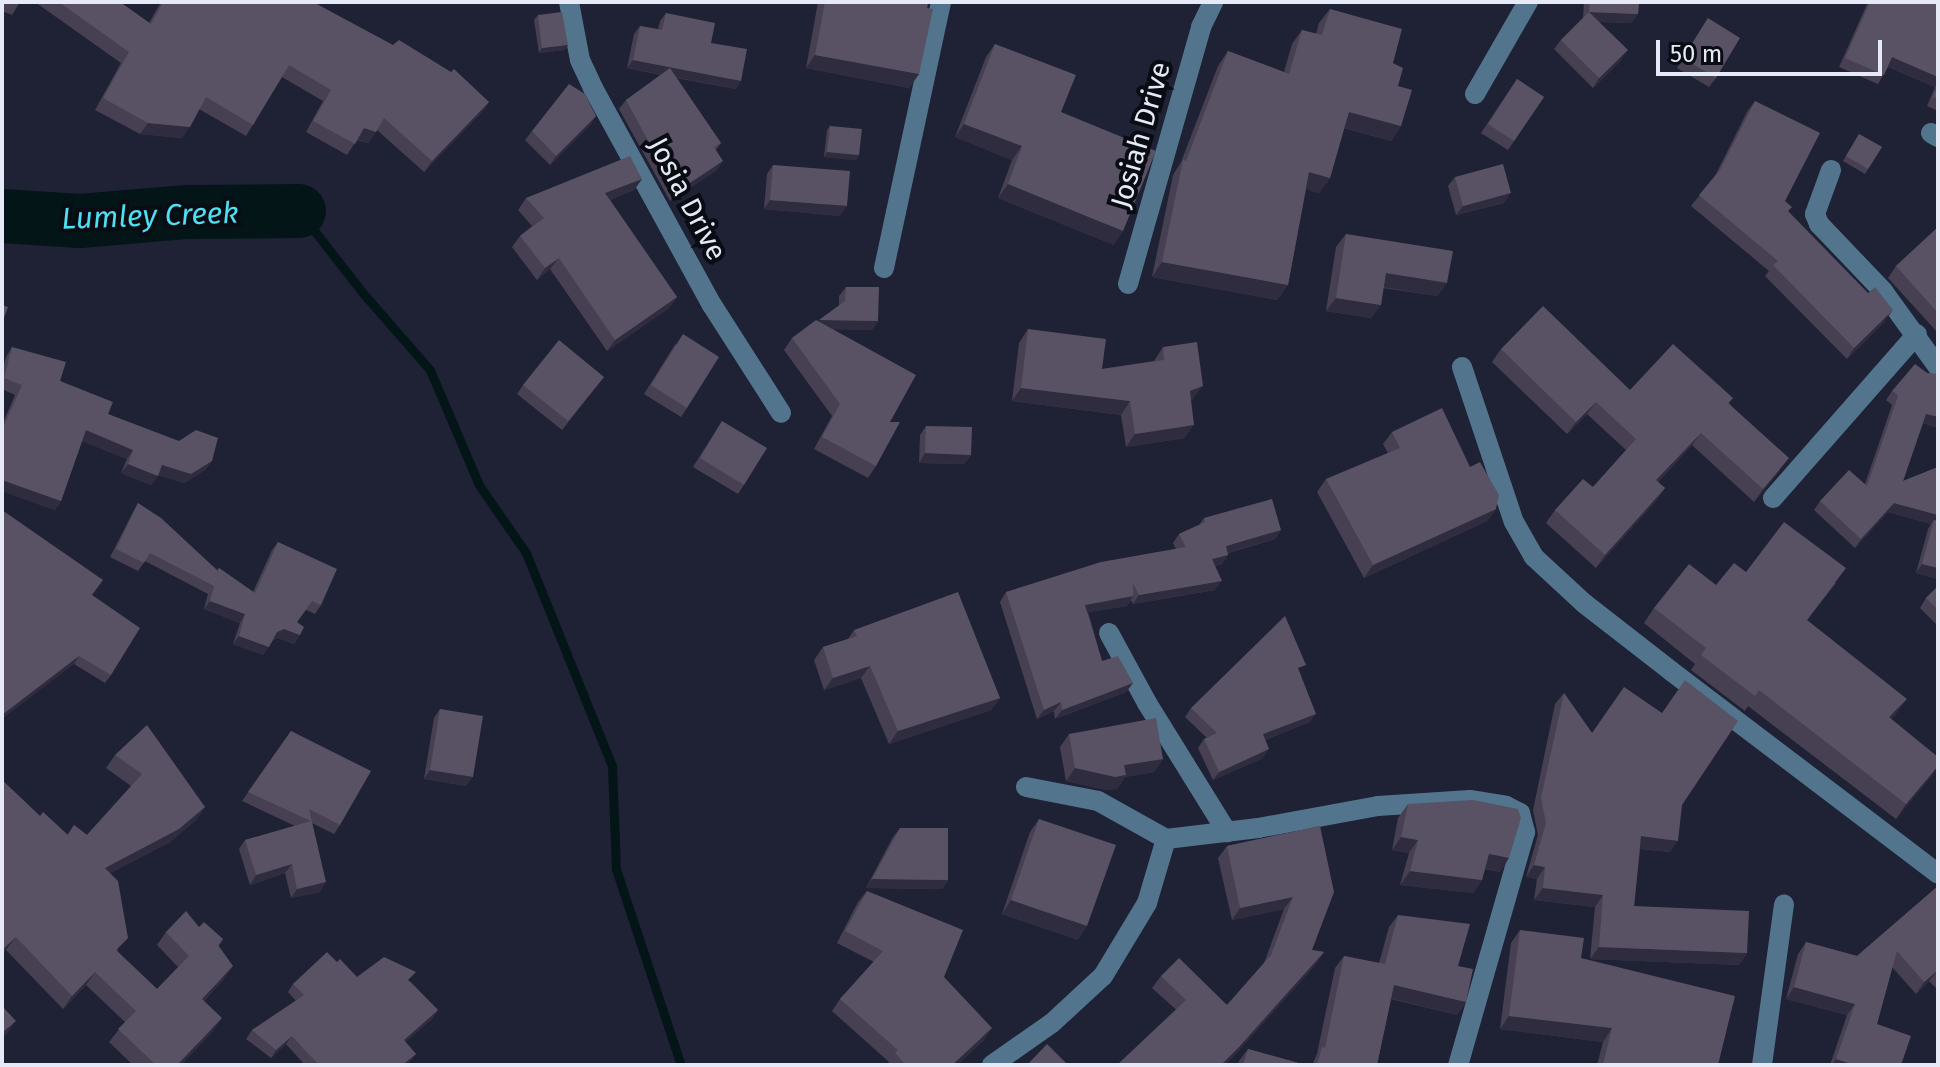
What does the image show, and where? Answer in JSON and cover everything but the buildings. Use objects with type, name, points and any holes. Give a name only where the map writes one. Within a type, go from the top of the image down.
[{"type":"street","name":"Josia Drive","points":[[569,2],[580,60],[593,88],[712,305],[781,413]]},
{"type":"street","points":[[884,268],[941,2]]},
{"type":"street","name":"Josiah Drive","points":[[1128,284],[1201,27],[1213,2]]},
{"type":"street","points":[[1475,94],[1528,2]]},
{"type":"street","points":[[1831,170],[1815,214],[1819,224],[1883,291],[1938,367]]},
{"type":"street","points":[[1773,498],[1917,334]]},
{"type":"street","points":[[1462,367],[1514,522],[1534,557],[1585,604],[1938,874]]},
{"type":"street","points":[[1109,633],[1147,703],[1227,832]]},
{"type":"street","points":[[1026,787],[1098,801],[1166,839],[1227,832],[1378,806],[1470,800],[1506,806],[1520,813],[1525,832],[1458,1065]]},
{"type":"street","points":[[992,1065],[1052,1023],[1103,976],[1147,903],[1166,839]]},
{"type":"street","points":[[1762,1065],[1784,905]]},
{"type":"waterway","points":[[299,211],[362,292],[430,370],[479,485],[526,553],[612,766],[616,869],[681,1065]]},
{"type":"waterway","name":"Lumley Creek","points":[[2,216],[80,221],[188,212],[299,211]]}]
